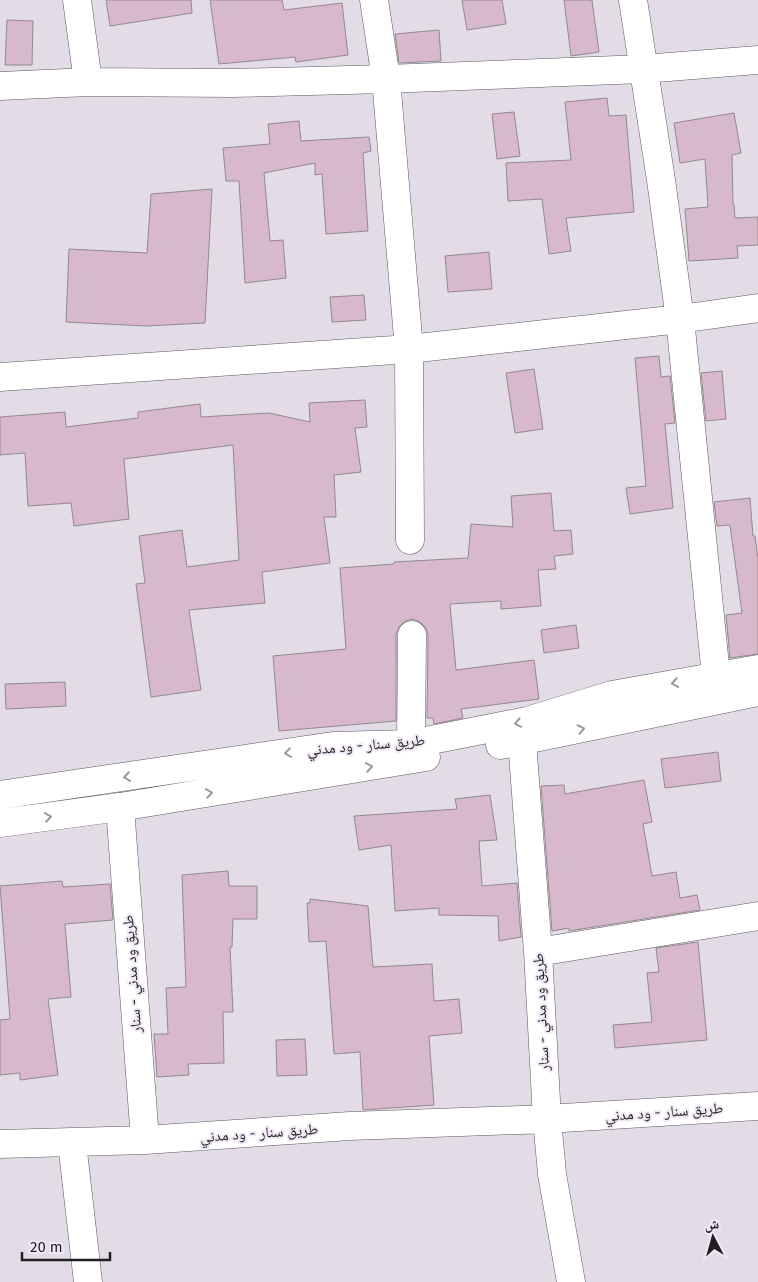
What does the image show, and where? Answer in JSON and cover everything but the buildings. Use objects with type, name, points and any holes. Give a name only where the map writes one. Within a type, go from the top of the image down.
[{"type":"street","points":[[77,0],[88,82]]},
{"type":"street","points":[[374,0],[386,79],[409,349],[410,540]]},
{"type":"street","points":[[633,0],[680,319],[716,676]]},
{"type":"street","points":[[0,86],[88,82],[232,83],[386,79],[644,69],[758,60]]},
{"type":"street","points":[[0,377],[409,349],[680,319],[758,308]]},
{"type":"street","points":[[411,744],[412,635]]},
{"type":"street","name":"طريق سنار - ود مدني","points":[[0,795],[333,746],[411,744],[527,721],[612,695],[758,669]]},
{"type":"street","name":"طريق سنار - ود مدني","points":[[0,823],[120,807],[522,741],[758,692]]},
{"type":"street","name":"طريق ود مدني - سنار","points":[[522,741],[538,952],[546,1119],[552,1174],[571,1282]]},
{"type":"street","name":"طريق ود مدني - سنار","points":[[120,807],[145,1140]]},
{"type":"street","points":[[538,952],[658,934],[758,916]]},
{"type":"street","name":"طريق سنار - ود مدني","points":[[0,1144],[145,1140],[350,1126],[546,1119],[758,1106]]},
{"type":"street","points":[[72,1143],[88,1282]]}]
